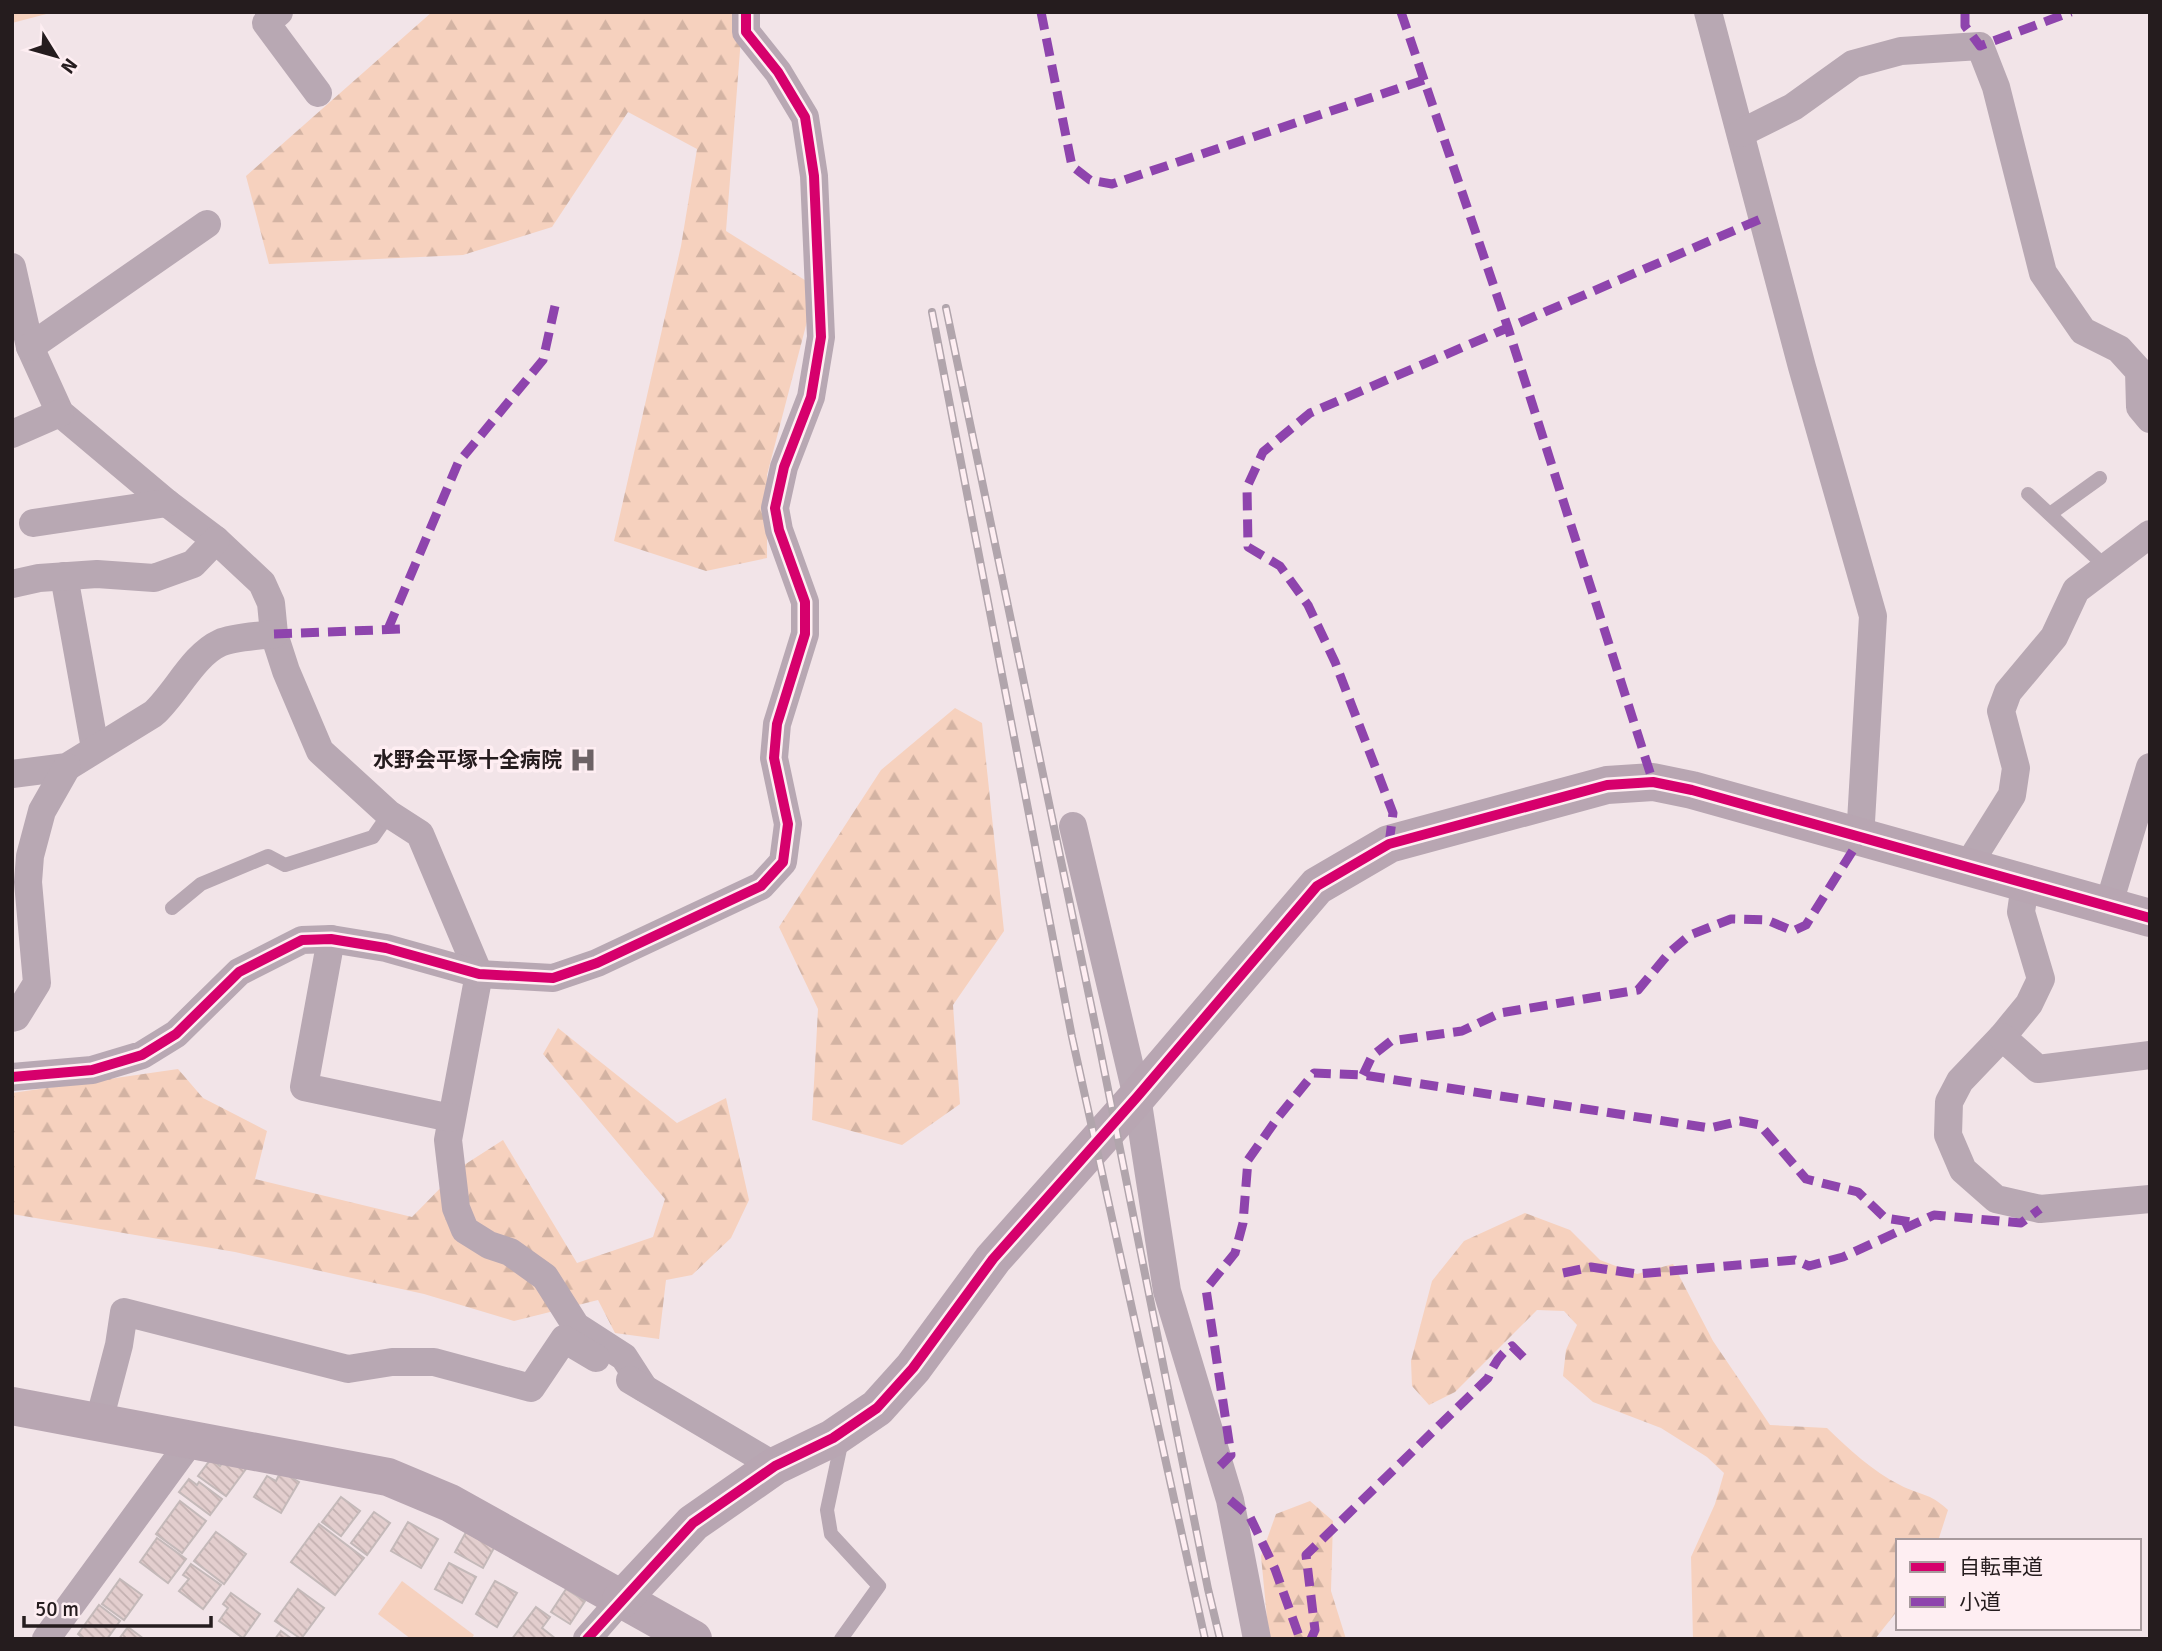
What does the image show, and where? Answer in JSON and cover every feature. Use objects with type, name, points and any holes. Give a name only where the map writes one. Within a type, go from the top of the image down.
[{"type":"street","points":[[279,12],[266,23],[318,93]]},
{"type":"street","points":[[12,1077],[92,1070],[142,1055],[176,1034],[239,972],[302,940],[331,939],[386,948],[479,974],[553,978],[597,963],[761,886],[783,862],[788,824],[774,758],[777,724],[806,634],[805,602],[779,530],[775,508],[784,467],[811,397],[821,337],[814,177],[805,117],[778,72],[746,32],[746,12]]},
{"type":"street","points":[[1708,12],[1802,367],[1873,616],[1860,839]]},
{"type":"street","points":[[1741,133],[1793,107],[1853,64],[1902,51],[1980,46],[1996,87],[2043,273],[2082,331],[2119,349],[2139,371],[2140,407],[2150,419]]},
{"type":"street","points":[[30,347],[206,225]]},
{"type":"street","points":[[13,274],[30,347],[60,413],[167,503],[216,540],[262,583],[271,603],[274,634],[286,671],[320,751],[389,814],[420,834],[479,974],[448,1140],[456,1208],[465,1230],[489,1245],[510,1252],[545,1277],[576,1326],[624,1357],[644,1388]]},
{"type":"street","points":[[12,434],[60,413]]},
{"type":"street","points":[[33,523],[167,503]]},
{"type":"street","points":[[1967,867],[2012,795],[2016,768],[2001,711],[2008,692],[2054,637],[2076,590],[2150,534]]},
{"type":"street","points":[[12,584],[39,578],[97,574],[155,578],[193,564],[216,540]]},
{"type":"street","points":[[64,576],[95,748]]},
{"type":"street","points":[[12,775],[66,767],[153,714],[165,704],[205,654],[221,642],[274,634]]},
{"type":"street","points":[[13,1016],[37,982],[28,881],[30,856],[42,811],[66,767]]},
{"type":"street","points":[[2108,907],[2150,767]]},
{"type":"street","points":[[587,1639],[693,1523],[775,1466],[833,1438],[877,1408],[913,1368],[993,1259],[1137,1097],[1317,886],[1389,844],[1607,785],[1653,782],[1692,790],[2150,918]]},
{"type":"street","points":[[1073,825],[1137,1097],[1167,1290],[1230,1500],[1257,1639]]},
{"type":"street","points":[[2025,884],[2021,912],[2041,979],[2029,1004],[2003,1037],[1960,1081],[1949,1102],[1948,1135],[1963,1170],[1996,1199],[2040,1209],[2150,1199]]},
{"type":"street","points":[[331,939],[303,1087],[451,1118]]},
{"type":"street","points":[[2003,1037],[2038,1069],[2150,1055]]},
{"type":"street","points":[[99,1421],[119,1345],[124,1312],[348,1369],[391,1363],[434,1362],[531,1388],[564,1339],[775,1466]]},
{"type":"street","points":[[12,1406],[193,1438],[388,1477],[450,1503],[693,1639]]},
{"type":"street","points":[[46,1639],[193,1438]]},
{"type":"lane","points":[[2050,514],[2100,478]]},
{"type":"lane","points":[[2028,494],[2106,567]]},
{"type":"lane","points":[[172,908],[201,884],[268,856],[285,865],[373,837],[389,814]]},
{"type":"lane","points":[[833,1438],[840,1449],[827,1510],[831,1534],[879,1586],[841,1639]]},
{"type":"green space","points":[[12,12],[54,12],[12,23]]},
{"type":"green space","points":[[432,12],[743,12],[726,231],[816,287],[767,475],[767,558],[706,571],[614,541],[681,246],[697,149],[628,112],[552,227],[463,255],[269,264],[246,176]]},
{"type":"green space","points":[[955,708],[982,723],[1004,931],[953,1005],[960,1104],[902,1145],[812,1120],[818,1009],[779,927],[881,770]]},
{"type":"green space","points":[[558,1028],[677,1123],[726,1098],[749,1200],[731,1238],[692,1275],[666,1280],[659,1339],[615,1333],[598,1300],[514,1321],[424,1294],[235,1252],[12,1214],[12,1093],[178,1069],[203,1098],[267,1131],[255,1179],[412,1217],[461,1167],[503,1140],[577,1263],[653,1237],[665,1199],[543,1054]]},
{"type":"green space","points":[[1525,1213],[1570,1230],[1600,1260],[1637,1274],[1673,1264],[1713,1341],[1770,1425],[1827,1428],[1880,1473],[1930,1497],[1948,1510],[1939,1539],[1896,1539],[1896,1613],[1875,1639],[1693,1639],[1691,1557],[1715,1504],[1724,1473],[1707,1457],[1661,1428],[1593,1402],[1563,1376],[1566,1350],[1577,1325],[1564,1311],[1537,1310],[1455,1392],[1429,1405],[1412,1386],[1411,1361],[1432,1281],[1464,1241]]},
{"type":"green space","points":[[1310,1501],[1333,1521],[1331,1591],[1346,1639],[1269,1639],[1261,1556],[1276,1514]]},
{"type":"green space","points":[[402,1581],[474,1635],[471,1639],[411,1639],[378,1614]]},
{"type":"building","points":[[211,1459],[220,1466],[225,1459],[246,1469],[226,1496],[198,1476]]},
{"type":"building","points":[[281,1471],[299,1482],[281,1513],[254,1497],[267,1476],[276,1481]]},
{"type":"building","points":[[189,1479],[197,1485],[199,1482],[222,1499],[210,1515],[179,1492]]},
{"type":"building","points":[[341,1497],[360,1511],[341,1536],[322,1522]]},
{"type":"building","points":[[180,1501],[206,1521],[182,1553],[156,1534]]},
{"type":"building","points":[[374,1512],[390,1523],[367,1555],[351,1543]]},
{"type":"building","points":[[408,1522],[438,1539],[421,1568],[391,1551]]},
{"type":"building","points":[[319,1524],[364,1558],[335,1595],[291,1562]]},
{"type":"building","points":[[216,1532],[246,1554],[224,1584],[194,1561]]},
{"type":"building","points":[[466,1532],[494,1548],[483,1568],[455,1552]]},
{"type":"building","points":[[157,1538],[186,1559],[168,1583],[140,1562]]},
{"type":"building","points":[[449,1563],[476,1577],[462,1603],[435,1589]]},
{"type":"building","points":[[191,1564],[221,1585],[203,1609],[179,1591],[189,1579],[183,1575]]},
{"type":"building","points":[[120,1579],[142,1595],[124,1620],[102,1604]]},
{"type":"building","points":[[495,1581],[517,1593],[497,1627],[476,1614]]},
{"type":"building","points":[[298,1589],[324,1608],[301,1639],[275,1621]]},
{"type":"building","points":[[566,1589],[585,1601],[570,1624],[551,1612]]},
{"type":"building","points":[[231,1593],[260,1614],[243,1638],[219,1621],[228,1608],[223,1604]]},
{"type":"building","points":[[99,1605],[120,1621],[107,1639],[84,1639],[78,1634]]},
{"type":"building","points":[[536,1607],[550,1617],[542,1628],[556,1639],[512,1639]]},
{"type":"building","points":[[128,1627],[144,1639],[119,1639]]},
{"type":"building","points":[[281,1631],[292,1639],[275,1639]]},
{"type":"railway","points":[[946,308],[1220,1639]]},
{"type":"railway","points":[[932,312],[1072,1037],[1205,1639]]},
{"type":"marked path","points":[[1041,12],[1072,166],[1090,180],[1112,184],[1424,80]]},
{"type":"marked path","points":[[1401,12],[1508,328],[1653,782]]},
{"type":"marked path","points":[[1965,12],[1965,26],[1980,46],[2071,12]]},
{"type":"marked path","points":[[1389,844],[1393,813],[1335,662],[1308,605],[1280,566],[1248,547],[1247,487],[1263,452],[1310,413],[1763,218]]},
{"type":"marked path","points":[[388,629],[458,463],[543,360],[555,306]]},
{"type":"marked path","points":[[274,634],[402,629]]},
{"type":"marked path","points":[[1363,1075],[1372,1056],[1391,1041],[1462,1031],[1500,1013],[1638,990],[1670,952],[1690,935],[1731,919],[1767,920],[1793,931],[1806,925],[1860,839]]},
{"type":"marked path","points":[[1220,1466],[1231,1455],[1206,1289],[1235,1253],[1243,1223],[1248,1160],[1314,1073],[1363,1075],[1710,1128],[1740,1121],[1760,1125],[1806,1179],[1858,1192],[1885,1218],[1917,1223]]},
{"type":"marked path","points":[[1563,1273],[1591,1267],[1637,1274],[1795,1260],[1809,1266],[1843,1257],[1934,1215],[2021,1223],[2040,1209]]},
{"type":"marked path","points":[[1311,1639],[1315,1630],[1306,1555],[1488,1378],[1504,1353],[1512,1346],[1525,1359]]},
{"type":"marked path","points":[[1230,1500],[1250,1517],[1275,1569],[1300,1639]]},
{"type":"cycle path","points":[[12,1077],[92,1070],[142,1055],[176,1034],[239,972],[302,940],[331,939],[386,948],[479,974],[553,978],[597,963],[761,886],[783,862],[788,824],[774,758],[777,724],[805,634],[805,602],[779,530],[775,508],[784,467],[811,397],[821,337],[814,176],[805,117],[778,72],[746,32],[746,12]]},
{"type":"cycle path","points":[[587,1639],[693,1523],[775,1466],[833,1438],[877,1408],[913,1368],[993,1259],[1137,1097],[1317,886],[1389,844],[1607,785],[1653,782],[1692,790],[2150,918]]},
{"type":"place","name":"水野会平塚十全病院","points":[[583,760]]}]
